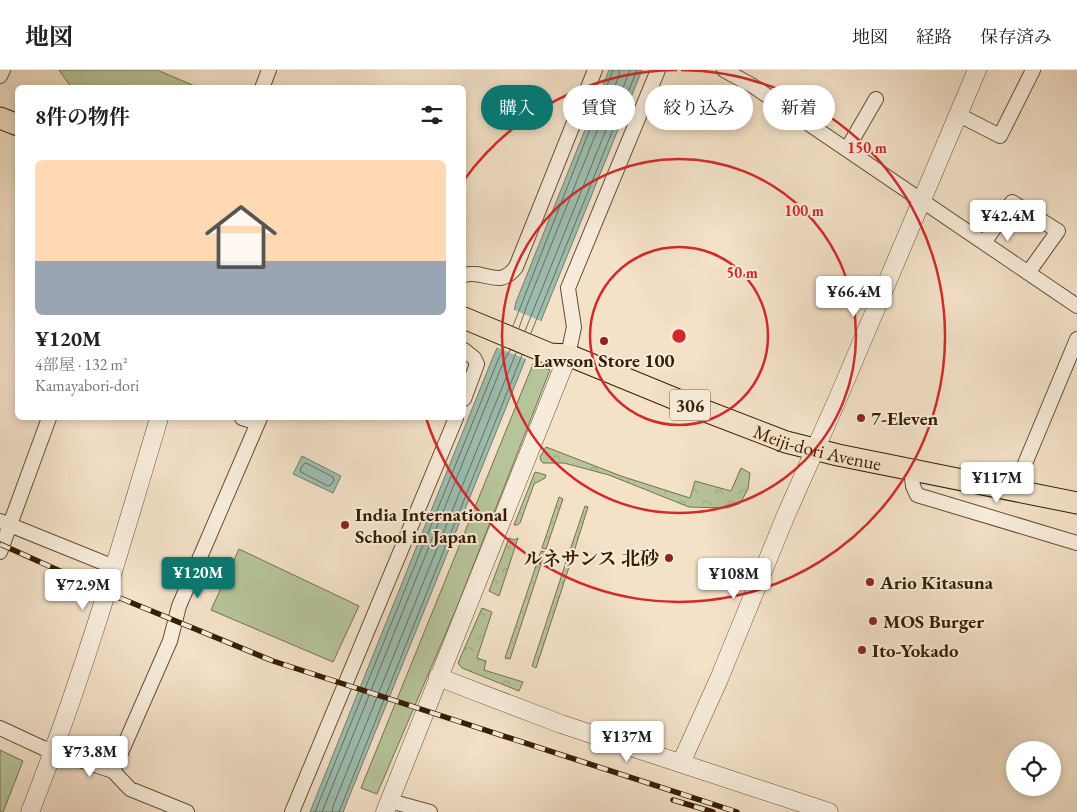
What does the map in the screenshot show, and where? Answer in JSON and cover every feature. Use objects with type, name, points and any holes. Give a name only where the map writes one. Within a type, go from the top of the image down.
[{"type":"main road","points":[[0,118],[15,124]]},
{"type":"main road","points":[[0,130],[15,136]]},
{"type":"main road","name":"Meiji-dori Avenue","points":[[466,310],[558,351],[755,431],[814,449],[1077,503]]},
{"type":"street","points":[[0,76],[3,70]]},
{"type":"street","points":[[263,85],[269,70]]},
{"type":"street","points":[[466,274],[471,273],[500,279],[511,274],[516,267],[595,70]]},
{"type":"street","points":[[430,812],[388,807],[558,351],[574,327],[568,288],[658,70]]},
{"type":"street","points":[[724,70],[753,86],[1077,306]]},
{"type":"street","points":[[681,763],[719,678],[814,449],[923,200],[977,70]]},
{"type":"street","points":[[959,115],[1000,136],[1033,70]]},
{"type":"street","points":[[847,149],[876,99]]},
{"type":"street","points":[[984,243],[1012,202],[1058,231],[1028,273]]},
{"type":"street","points":[[1014,490],[1077,339]]},
{"type":"street","points":[[466,352],[474,358],[477,364],[466,394]]},
{"type":"street","points":[[0,552],[5,523],[48,420]]},
{"type":"street","points":[[30,812],[54,752],[114,567],[158,420]]},
{"type":"street","points":[[114,771],[170,641],[179,606],[259,420]]},
{"type":"street","points":[[292,812],[455,420]]},
{"type":"street","points":[[911,470],[913,486],[917,495],[1077,543]]},
{"type":"street","points":[[5,523],[114,567]]},
{"type":"street","points":[[438,677],[560,724],[828,812]]},
{"type":"street","points":[[0,728],[43,748],[114,771],[130,789],[187,812]]},
{"type":"green space","points":[[59,70],[157,70],[192,85],[70,85]]},
{"type":"green space","points":[[533,364],[550,370],[457,607],[377,794],[361,788]]},
{"type":"green space","points":[[546,447],[621,476],[690,498],[695,481],[731,491],[741,468],[750,473],[748,489],[739,504],[727,508],[689,507],[609,475],[564,463],[543,463],[540,457]]},
{"type":"green space","points":[[535,472],[546,475],[545,478],[534,484],[520,523],[514,525]]},
{"type":"green space","points":[[559,497],[563,499],[546,549],[542,548]]},
{"type":"green space","points":[[585,506],[588,507],[572,558],[568,556]]},
{"type":"green space","points":[[509,538],[514,540],[518,538],[499,596],[489,591]]},
{"type":"green space","points":[[239,549],[359,606],[333,662],[211,610]]},
{"type":"green space","points":[[541,551],[545,552],[510,659],[505,658]]},
{"type":"green space","points":[[567,559],[571,561],[536,668],[532,666]]},
{"type":"green space","points":[[482,608],[492,612],[477,658],[486,661],[484,670],[523,682],[519,691],[462,668],[458,663]]},
{"type":"green space","points":[[0,750],[23,761],[3,812],[0,812]]},
{"type":"water","points":[[609,70],[642,70],[635,87],[635,85],[603,85]]},
{"type":"water","points":[[585,130],[618,130],[343,812],[310,812],[493,357],[514,311]]},
{"type":"water","points":[[302,456],[341,476],[333,493],[293,474]]},
{"type":"pier","points":[[512,309],[543,322],[528,360],[496,347]]},
{"type":"railway","points":[[0,544],[120,598],[273,661],[737,812]]},
{"type":"railway","points":[[673,800],[713,812]]},
{"type":"place","name":"Lawson Store 100","points":[[604,341]]},
{"type":"place","name":"7-Eleven","points":[[861,418]]},
{"type":"place","name":"India International School in Japan","points":[[345,525]]},
{"type":"place","name":"ルネサンス 北砂","points":[[669,558]]},
{"type":"place","name":"Ario Kitasuna","points":[[870,582]]},
{"type":"place","name":"MOS Burger","points":[[873,621]]},
{"type":"place","name":"Ito-Yokado","points":[[862,650]]}]
